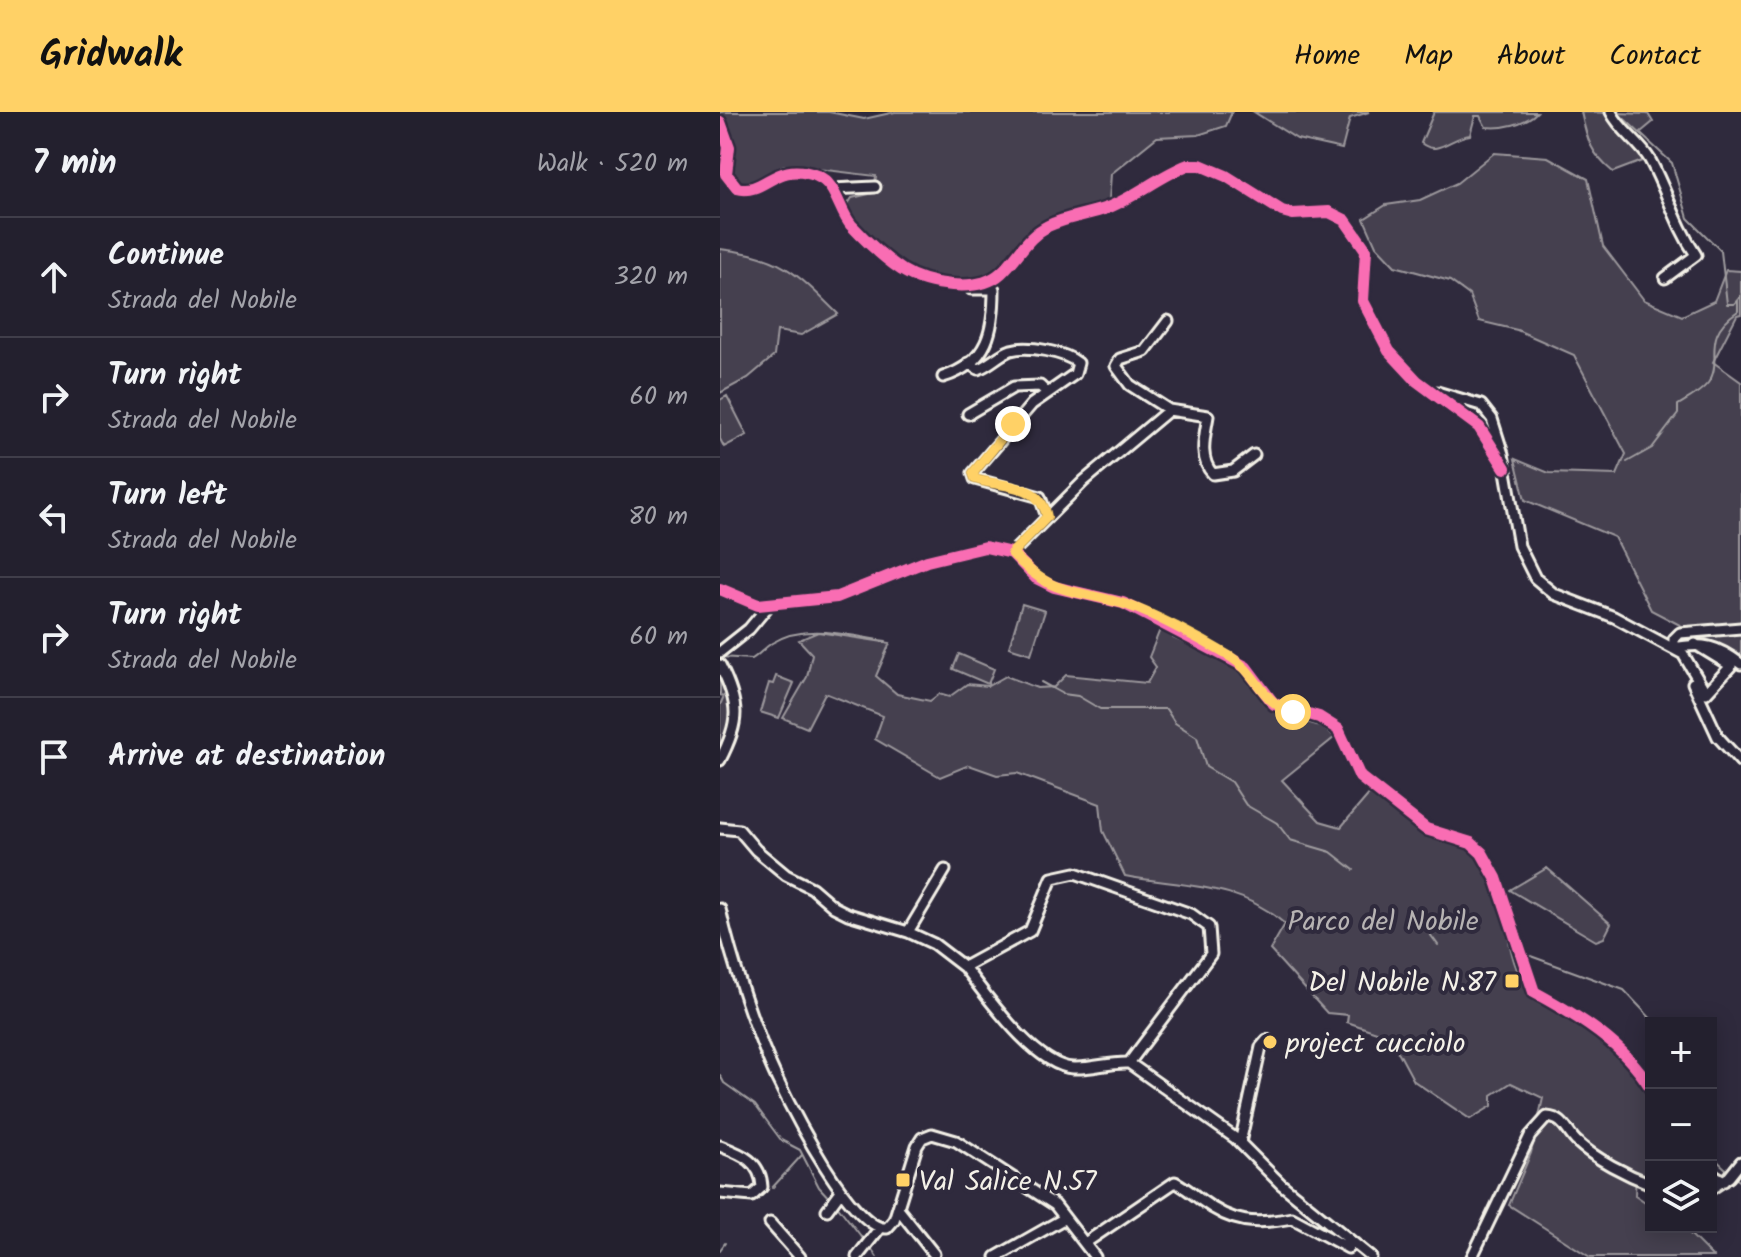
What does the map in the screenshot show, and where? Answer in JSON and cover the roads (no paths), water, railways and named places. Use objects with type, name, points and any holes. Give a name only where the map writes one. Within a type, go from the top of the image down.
[{"type":"street","points":[[1611,112],[1648,157],[1677,227],[1696,255],[1665,278]]},
{"type":"street","points":[[720,122],[729,147],[726,174],[737,188],[756,187],[786,170],[817,176],[831,189],[850,223],[881,253],[911,275],[961,289],[994,289],[996,311],[991,333],[968,363],[943,377]]},
{"type":"street","points":[[940,283],[966,284],[991,280],[1041,230],[1115,204],[1188,165],[1200,165],[1226,176],[1282,211],[1293,214],[1329,212],[1345,220],[1366,250],[1362,292],[1365,308],[1389,351],[1409,374],[1479,427],[1505,468]]},
{"type":"street","points":[[831,189],[875,187]]},
{"type":"street","points":[[1168,321],[1145,351],[1120,359],[1116,366],[1130,385],[1169,410],[1208,416],[1204,443],[1208,468],[1213,474],[1233,471],[1254,455]]},
{"type":"street","points":[[968,363],[978,369],[1005,353],[1026,349],[1069,356],[1078,363],[1075,374],[1046,392],[1022,414],[973,473],[975,479],[1040,497],[1047,517]]},
{"type":"street","points":[[968,414],[1014,387],[1040,386],[1046,392]]},
{"type":"street","points":[[1433,391],[1481,405],[1497,432],[1519,546],[1535,578],[1566,600],[1614,617],[1683,654],[1706,693],[1731,666],[1695,644]]},
{"type":"street","points":[[1012,553],[1047,517],[1169,410]]},
{"type":"street","points":[[720,589],[747,603],[769,605],[837,597],[962,550],[985,547],[1012,553],[1036,578],[1054,587],[1123,603],[1228,656],[1246,667],[1274,704],[1319,717],[1338,729],[1360,777],[1426,829],[1471,843],[1488,859],[1534,992],[1597,1028],[1645,1079]]},
{"type":"street","points":[[747,603],[753,615],[749,629]]},
{"type":"street","points":[[720,652],[749,629],[769,605]]},
{"type":"street","points":[[1741,628],[1680,633],[1674,639],[1674,648],[1718,737],[1741,762]]},
{"type":"street","points":[[1674,648],[1695,644],[1715,646],[1741,664]]},
{"type":"street","points":[[720,665],[732,691],[737,719],[720,760]]},
{"type":"street","points":[[720,828],[739,830],[756,850],[786,875],[848,914],[908,932],[934,944],[964,967],[1023,1037],[1056,1064],[1072,1068],[1129,1063],[1240,1143],[1281,1184],[1370,1257]]},
{"type":"street","points":[[908,932],[945,870]]},
{"type":"street","points":[[964,967],[1030,931],[1052,878],[1059,874],[1089,877],[1200,919],[1212,935],[1211,954],[1129,1063]]},
{"type":"street","points":[[720,915],[776,1077],[833,1202],[879,1229],[887,1228],[899,1210],[917,1146],[922,1138],[932,1134],[956,1141],[1055,1205],[1095,1257]]},
{"type":"street","points":[[1240,1143],[1261,1047],[1267,1040]]},
{"type":"street","points":[[1472,1257],[1530,1136],[1547,1117],[1560,1120],[1576,1141],[1606,1161],[1645,1181]]},
{"type":"street","points":[[720,1146],[750,1159],[760,1175],[762,1187],[752,1196],[720,1193]]},
{"type":"street","points":[[1717,1185],[1729,1177],[1741,1162]]},
{"type":"street","points":[[1717,1174],[1729,1177]]},
{"type":"street","points":[[1085,1243],[1175,1182],[1240,1221],[1268,1224],[1295,1219],[1370,1257]]},
{"type":"street","points":[[899,1210],[934,1254]]},
{"type":"street","points":[[996,1257],[1065,1218]]},
{"type":"street","points":[[770,1223],[800,1257]]},
{"type":"street","points":[[857,1257],[879,1229]]},
{"type":"waterway","points":[[1617,112],[1672,163],[1688,218],[1721,251],[1727,304],[1734,304],[1741,296]]},
{"type":"waterway","points":[[1627,462],[1652,448],[1678,414],[1678,405],[1708,383],[1713,374],[1715,340],[1726,321],[1738,311],[1738,300]]},
{"type":"waterway","points":[[720,657],[752,659],[772,643],[799,633],[828,632],[886,641]]},
{"type":"waterway","points":[[1041,682],[1063,694],[1078,696],[1100,709],[1166,709],[1175,723],[1197,737],[1206,767],[1231,782],[1246,805],[1277,823],[1290,840],[1331,852],[1354,870]]},
{"type":"waterway","points":[[1424,926],[1438,945]]},
{"type":"waterway","points":[[1525,954],[1624,990],[1649,1017]]},
{"type":"waterway","points":[[720,1075],[724,1083],[755,1105],[781,1140],[800,1150],[819,1187],[831,1200]]},
{"type":"waterway","points":[[772,1188],[802,1155]]},
{"type":"waterway","points":[[1717,1161],[1728,1171]]},
{"type":"waterway","points":[[1732,1176],[1741,1182]]},
{"type":"waterway","points":[[836,1204],[864,1240]]},
{"type":"waterway","points":[[720,1250],[725,1243]]},
{"type":"waterway","points":[[871,1248],[877,1257]]},
{"type":"place","name":"Del Nobile N.87","points":[[1512,981]]},
{"type":"place","name":"project cucciolo","points":[[1270,1042]]},
{"type":"place","name":"Val Salice N.57","points":[[903,1180]]},
{"type":"park label","name":"Parco del Nobile","points":[[1383,920]]}]
